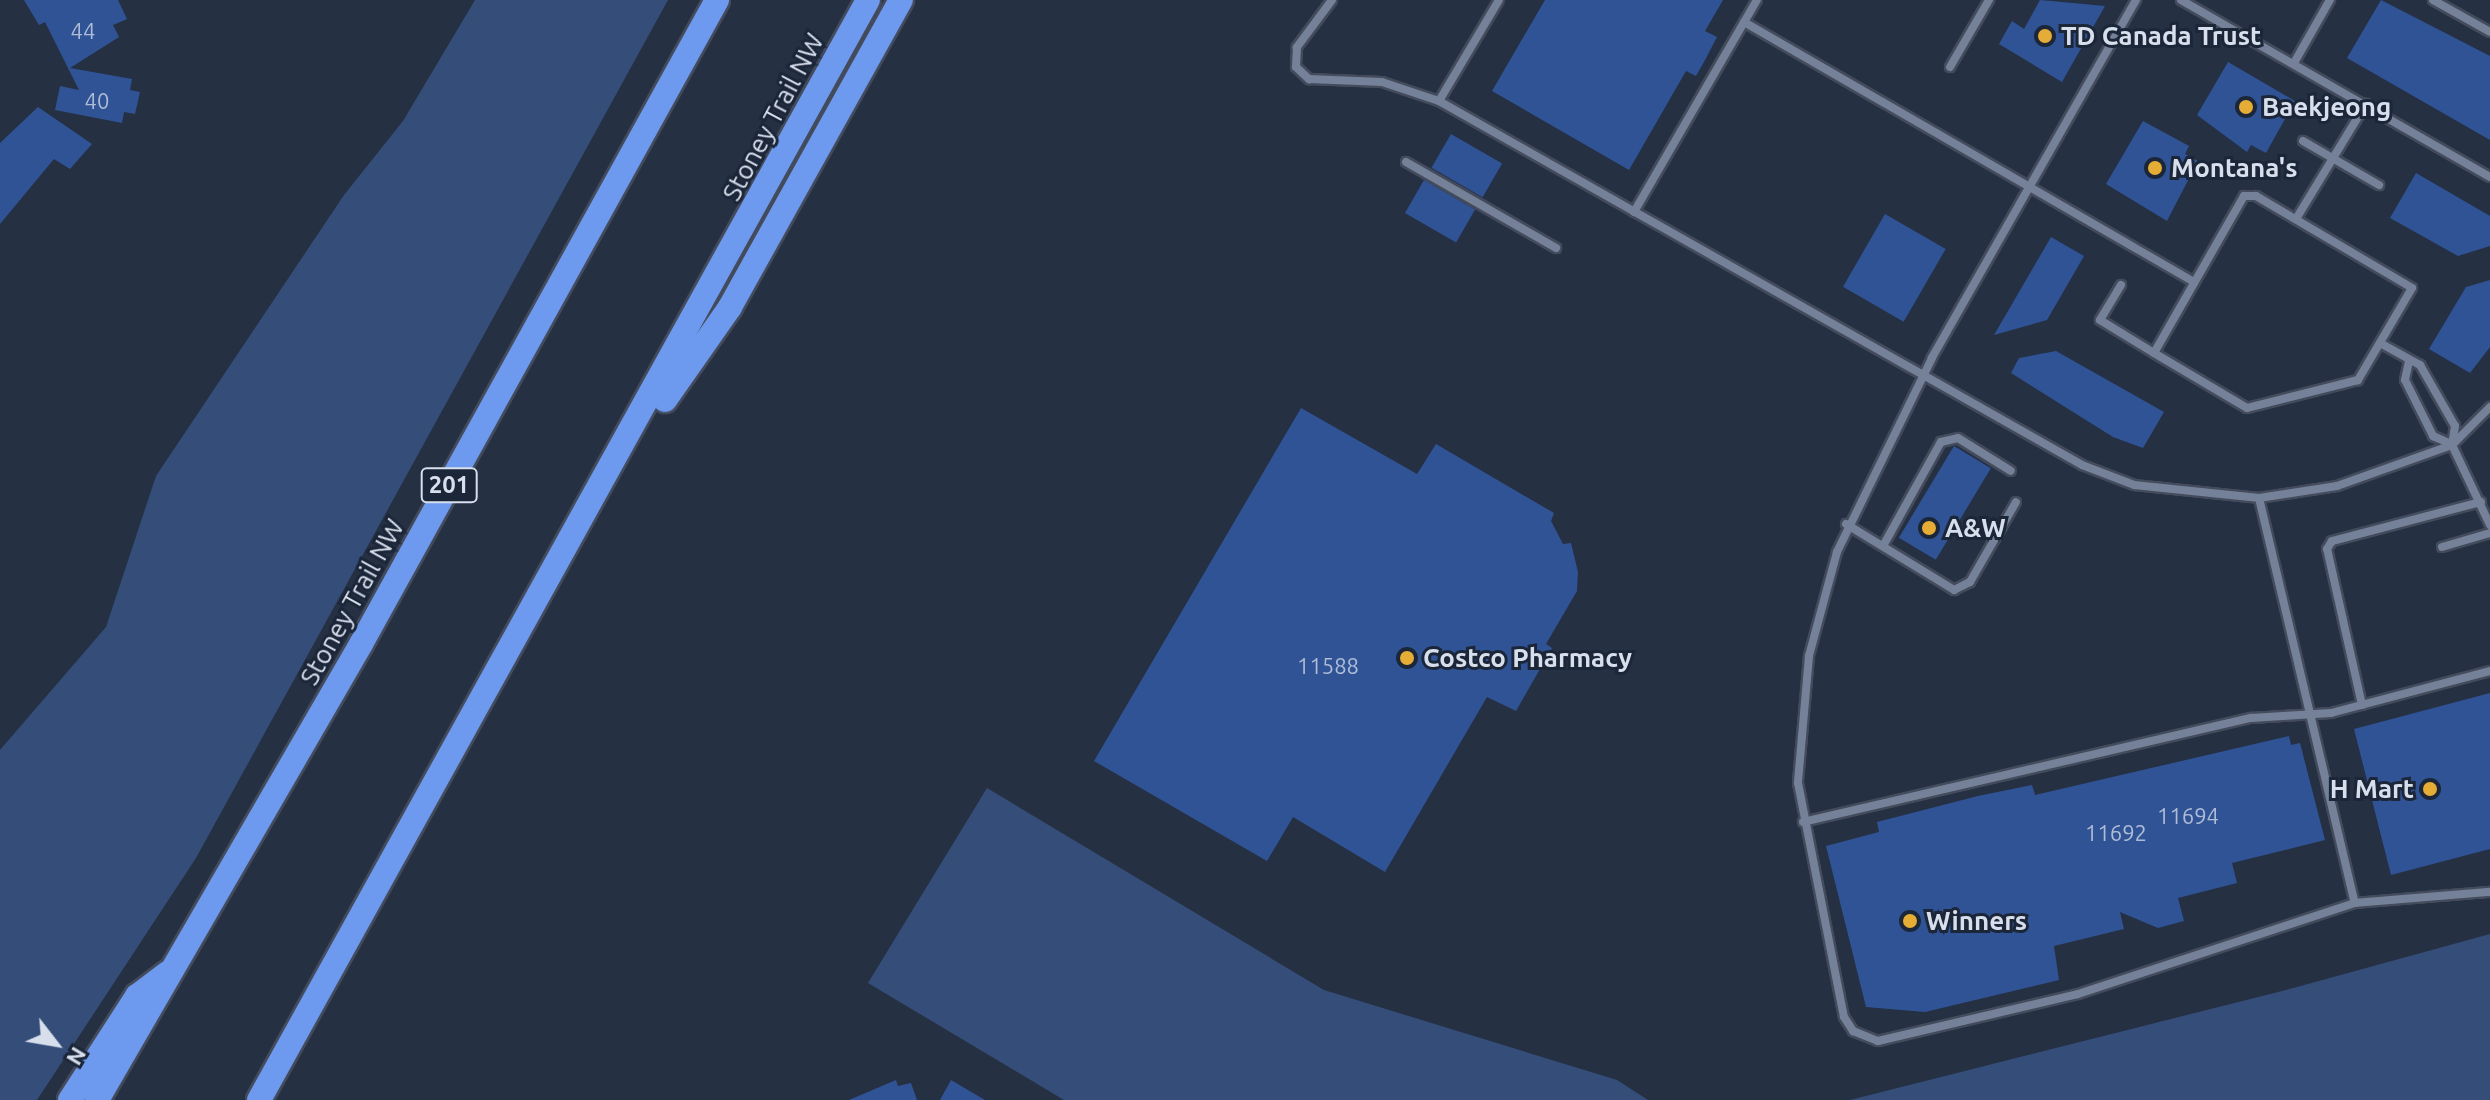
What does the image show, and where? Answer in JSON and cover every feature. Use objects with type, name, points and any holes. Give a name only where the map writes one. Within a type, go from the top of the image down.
[{"type":"highway","name":"Stoney Trail NW","points":[[97,1100],[176,967],[717,0]]},
{"type":"highway","name":"Stoney Trail NW","points":[[259,1100],[589,511],[868,0]]},
{"type":"highway","points":[[589,511],[730,307],[901,0]]},
{"type":"highway","points":[[70,1100],[137,996],[176,967]]},
{"type":"lane","points":[[1332,0],[1297,47],[1296,67],[1309,79],[1382,82],[1439,101],[2082,465],[2134,485],[2259,498],[2337,486],[2452,445],[2490,407]]},
{"type":"lane","points":[[1439,101],[1499,0]]},
{"type":"lane","points":[[1634,212],[1757,0]]},
{"type":"lane","points":[[1950,67],[1989,0]]},
{"type":"lane","points":[[2136,0],[1924,373],[1846,524],[1802,702],[1803,822],[1844,1017],[1853,1031],[1878,1041],[2078,994],[2355,903],[2490,892]]},
{"type":"lane","points":[[2181,0],[2490,177]]},
{"type":"lane","points":[[2294,63],[2330,0]]},
{"type":"lane","points":[[2433,0],[2490,32]]},
{"type":"lane","points":[[1744,22],[2194,282]]},
{"type":"lane","points":[[2296,219],[2366,104]]},
{"type":"lane","points":[[2303,141],[2379,185]]},
{"type":"lane","points":[[1406,162],[1556,248]]},
{"type":"lane","points":[[2121,285],[2100,320],[2154,353],[2247,408],[2358,380],[2412,288],[2296,219],[2244,196],[2154,353]]},
{"type":"lane","points":[[2380,343],[2420,365],[2455,426],[2452,445],[2490,525]]},
{"type":"lane","points":[[2409,361],[2405,380],[2433,436],[2452,445]]},
{"type":"lane","points":[[1883,546],[1941,442],[1958,438],[2011,471]]},
{"type":"lane","points":[[2259,498],[2355,903]]},
{"type":"lane","points":[[1846,524],[1954,590],[1970,582],[2016,502]]},
{"type":"lane","points":[[2362,705],[2327,549],[2332,541],[2481,502]]},
{"type":"lane","points":[[2442,547],[2490,533]]},
{"type":"lane","points":[[1803,822],[2251,718],[2362,705],[2490,671]]},
{"type":"shaded area","points":[[475,0],[668,0],[196,858],[37,1100],[0,1100],[0,750],[106,627],[156,476],[344,195],[403,121]]},
{"type":"shaded area","points":[[987,788],[1324,990],[1617,1080],[1648,1100],[1064,1100],[868,983]]},
{"type":"shaded area","points":[[2490,934],[2490,1100],[1850,1100],[2286,990]]},
{"type":"building","points":[[24,0],[118,0],[127,19],[113,25],[119,37],[70,68],[132,79],[130,90],[140,92],[135,114],[124,112],[122,123],[55,110],[60,86],[79,90],[45,22],[39,25]]},
{"type":"building","points":[[1545,0],[1723,0],[1705,31],[1717,37],[1704,62],[1696,76],[1686,71],[1629,170],[1492,91]]},
{"type":"building","name":"TD Canada Trust","points":[[2040,0],[2105,6],[2062,82],[1999,44],[2012,21],[2024,29]]},
{"type":"building","points":[[2381,0],[2490,56],[2490,140],[2347,58]]},
{"type":"building","name":"Baekjeong","points":[[2228,62],[2295,101],[2266,153],[2251,145],[2247,152],[2197,115]]},
{"type":"building","points":[[38,107],[92,144],[70,169],[54,159],[0,224],[0,143]]},
{"type":"building","name":"Montana's","points":[[2143,121],[2189,146],[2185,154],[2198,161],[2167,221],[2106,184]]},
{"type":"building","points":[[1451,134],[1502,164],[1483,197],[1432,168]]},
{"type":"building","points":[[2416,173],[2490,216],[2490,246],[2458,256],[2390,218]]},
{"type":"building","points":[[1424,180],[1475,210],[1456,242],[1405,213]]},
{"type":"building","points":[[1885,214],[1946,249],[1904,322],[1843,287]]},
{"type":"building","points":[[2051,237],[2084,256],[2047,320],[1994,335]]},
{"type":"building","points":[[2490,280],[2490,347],[2470,373],[2429,349],[2466,287]]},
{"type":"building","points":[[2056,351],[2164,412],[2143,448],[2113,437],[2011,373],[2019,358]]},
{"type":"building","points":[[1301,408],[1417,474],[1436,444],[1554,513],[1551,521],[1563,544],[1571,543],[1578,572],[1577,591],[1546,644],[1552,648],[1516,711],[1487,697],[1385,872],[1293,817],[1267,861],[1094,761]]},
{"type":"building","points":[[1954,446],[1991,468],[1936,560],[1899,538]]},
{"type":"building","name":"H Mart","points":[[2490,693],[2490,849],[2391,875],[2354,729]]},
{"type":"building","points":[[2289,736],[2291,745],[2300,743],[2325,840],[2232,863],[2237,883],[2178,898],[2184,921],[2158,928],[2120,912],[2124,929],[2054,946],[2059,980],[1925,1012],[1866,1007],[1826,846],[1879,832],[1877,822],[1978,796],[2032,785],[2035,795]]},
{"type":"building","points":[[896,1080],[898,1086],[911,1083],[917,1100],[849,1100]]},
{"type":"building","points":[[951,1080],[985,1100],[940,1100]]},
{"type":"place","name":"TD Canada Trust","points":[[2045,36]]},
{"type":"place","name":"Baekjeong","points":[[2246,107]]},
{"type":"place","name":"Montana's","points":[[2155,168]]},
{"type":"place","name":"A&W","points":[[1929,528]]},
{"type":"place","name":"Costco Pharmacy","points":[[1407,658]]},
{"type":"place","name":"H Mart","points":[[2430,789]]},
{"type":"place","name":"Winners","points":[[1910,921]]}]
